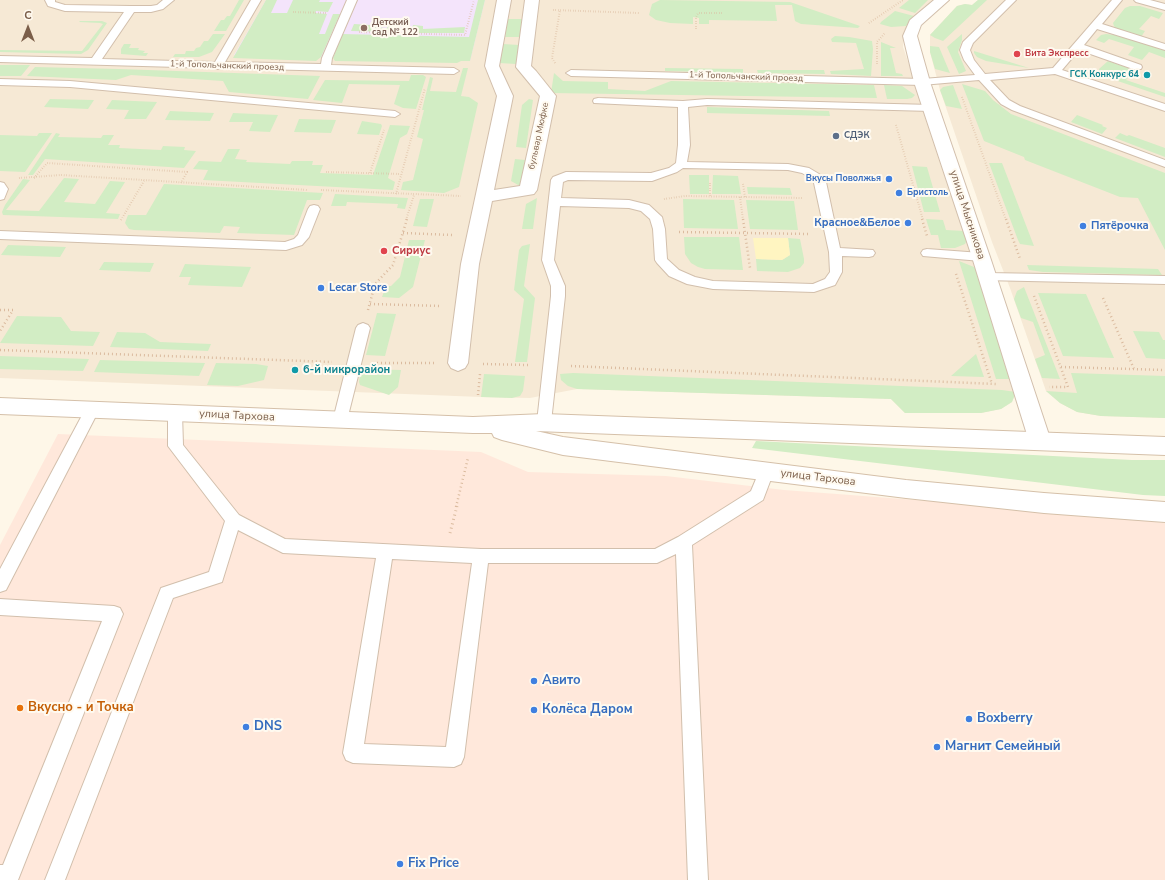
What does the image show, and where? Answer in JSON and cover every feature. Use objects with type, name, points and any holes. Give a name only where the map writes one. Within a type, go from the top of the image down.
[{"type":"street","points":[[458,363],[470,264],[505,96],[492,66],[504,0]]},
{"type":"street","name":"улица Мысникова","points":[[942,0],[915,23],[910,36],[922,82],[981,256],[1021,386],[1040,441]]},
{"type":"street","name":"бульвар Мюфке","points":[[484,197],[528,190],[548,96],[523,67],[532,5]]},
{"type":"street","name":"улица Тархова","points":[[0,406],[474,425],[544,422],[1165,446]]},
{"type":"street","name":"улица Тархова","points":[[474,425],[563,446],[913,490],[1044,503],[1165,512]]},
{"type":"lane","points":[[50,0],[51,4],[65,8],[131,9],[151,9],[160,7],[169,0]]},
{"type":"lane","points":[[218,66],[256,0]]},
{"type":"lane","points":[[325,68],[327,58],[352,0]]},
{"type":"lane","points":[[1011,0],[968,42],[965,50],[969,60],[982,77],[1005,102],[1016,108],[1165,164]]},
{"type":"lane","points":[[1117,0],[1056,71],[1165,108]]},
{"type":"lane","points":[[1139,0],[1165,7]]},
{"type":"lane","points":[[94,62],[131,9]]},
{"type":"lane","points":[[1095,25],[1165,47]]},
{"type":"lane","points":[[1078,46],[1137,66]]},
{"type":"lane","name":"1-й Топольчанский проезд","points":[[0,59],[218,66],[454,71]]},
{"type":"lane","name":"1-й Топольчанский проезд","points":[[571,73],[922,82],[1056,71]]},
{"type":"lane","points":[[0,82],[70,84],[392,113]]},
{"type":"lane","points":[[598,101],[683,104],[707,102],[931,108]]},
{"type":"lane","points":[[681,165],[684,145],[683,104]]},
{"type":"lane","points":[[544,422],[558,296],[558,286],[548,260],[554,202],[557,180],[566,176],[652,177],[673,170],[681,165],[788,167],[805,170],[815,176],[820,182],[835,252],[836,272],[830,282],[814,288],[713,285],[692,281],[674,273],[660,260],[659,231],[656,217],[645,208],[629,204],[554,202]]},
{"type":"lane","points":[[0,186],[2,189],[0,196]]},
{"type":"lane","points":[[0,234],[286,246],[298,242],[303,236],[314,209]]},
{"type":"lane","points":[[835,252],[869,253]]},
{"type":"lane","points":[[927,253],[981,256]]},
{"type":"lane","points":[[987,277],[1026,276],[1165,280]]},
{"type":"lane","points":[[340,420],[363,328]]},
{"type":"lane","points":[[0,585],[92,410]]},
{"type":"lane","points":[[175,413],[176,446],[233,520],[283,546],[481,556],[657,556],[684,542],[756,495],[766,471]]},
{"type":"lane","points":[[55,880],[167,593],[216,577],[233,520]]},
{"type":"lane","points":[[684,542],[698,880]]},
{"type":"lane","points":[[385,552],[353,753],[454,757],[481,556]]},
{"type":"lane","points":[[0,607],[114,614],[9,876],[0,875]]},
{"type":"path","points":[[338,32],[465,35],[474,0]]},
{"type":"path","points":[[870,23],[903,0]]},
{"type":"path","points":[[532,5],[560,10],[639,13]]},
{"type":"path","points":[[556,64],[552,58],[560,10]]},
{"type":"path","points":[[293,12],[346,13]]},
{"type":"path","points":[[696,28],[696,17],[698,13],[724,13]]},
{"type":"path","points":[[396,194],[430,70]]},
{"type":"path","points":[[0,350],[354,362],[550,366],[1068,387],[1026,276],[956,80]]},
{"type":"path","points":[[370,173],[392,113]]},
{"type":"path","points":[[895,120],[927,235]]},
{"type":"path","points":[[34,178],[47,163],[187,172],[181,183]]},
{"type":"path","points":[[326,172],[401,174]]},
{"type":"path","points":[[18,179],[24,177],[34,178],[61,175],[314,190]]},
{"type":"path","points":[[113,239],[122,218],[144,180]]},
{"type":"path","points":[[320,190],[484,197]]},
{"type":"path","points":[[363,328],[375,284],[393,265],[414,195]]},
{"type":"path","points":[[645,208],[664,200],[685,196],[824,199]]},
{"type":"path","points":[[740,197],[753,286]]},
{"type":"path","points":[[659,231],[831,235]]},
{"type":"path","points":[[403,233],[426,234]]},
{"type":"path","points":[[950,255],[992,384]]},
{"type":"path","points":[[1100,292],[1134,369]]},
{"type":"path","points":[[370,304],[465,306]]},
{"type":"path","points":[[0,310],[13,310],[0,331]]},
{"type":"path","points":[[478,395],[480,364]]},
{"type":"path","points":[[1061,367],[1165,370]]},
{"type":"path","points":[[453,516],[468,458]]},
{"type":"shaded area","name":"6-й микрорайон","points":[[0,0],[938,0],[913,21],[904,33],[903,47],[980,274],[1016,392],[1012,402],[1001,409],[981,413],[905,413],[891,399],[577,389],[530,398],[481,397],[0,378]]},
{"type":"shaded area","name":"Детский сад № 122","points":[[266,0],[485,0],[470,61],[234,55]]},
{"type":"shaded area","points":[[978,0],[1165,0],[1165,418],[1101,416],[1077,412],[1060,403],[1046,391],[1010,288],[992,242],[940,90],[930,52],[930,35],[957,6],[965,4],[972,5]]},
{"type":"shaded area","points":[[58,434],[481,452],[528,472],[666,476],[784,490],[1048,510],[1165,523],[1165,880],[0,880],[0,545]]},
{"type":"green space","points":[[239,0],[244,0],[226,31],[214,31],[221,20],[224,20],[227,16],[230,16]]},
{"type":"green space","points":[[266,0],[277,0],[271,13],[287,13],[293,0],[320,0],[319,2],[333,2],[328,12],[316,11],[315,13],[327,14],[319,34],[325,34],[333,14],[340,14],[321,57],[316,61],[233,58]]},
{"type":"green space","points":[[478,0],[485,0],[470,61],[461,61],[457,63],[335,61],[333,58],[342,34],[469,37]]},
{"type":"green space","points":[[660,0],[790,2],[860,26],[858,28],[801,24],[795,21],[792,5],[775,5],[777,21],[709,20],[709,24],[699,24],[699,18],[693,17],[693,24],[670,23],[656,20],[649,15],[652,4]]},
{"type":"green space","points":[[909,0],[928,0],[915,13],[899,8]]},
{"type":"green space","points":[[978,0],[987,0],[943,41],[930,35],[957,6],[965,4],[972,5]]},
{"type":"green space","points":[[1130,6],[1140,6],[1163,13],[1159,19],[1151,16],[1139,29],[1145,31],[1141,37],[1116,29],[1114,26],[1113,23],[1125,8]]},
{"type":"green space","points":[[895,11],[914,16],[906,26],[891,27],[880,24],[881,22]]},
{"type":"green space","points":[[508,19],[523,19],[520,37],[505,37]]},
{"type":"green space","points":[[102,21],[107,23],[88,50],[81,54],[0,52],[0,50],[82,51],[103,24],[79,22]]},
{"type":"green space","points":[[354,24],[387,28],[389,24],[398,24],[395,32],[351,31]]},
{"type":"green space","points":[[413,25],[423,26],[423,29],[465,27],[464,33],[411,33]]},
{"type":"green space","points":[[213,34],[225,34],[212,52],[199,57],[173,57],[175,54],[185,54],[186,51],[194,51],[196,48],[200,47],[204,41],[208,41]]},
{"type":"green space","points":[[962,34],[962,40],[958,52],[966,71],[959,74],[947,47]]},
{"type":"green space","points":[[1106,34],[1125,36],[1165,49],[1165,58],[1149,52],[1142,60],[1128,55],[1134,47],[1109,39],[1104,43],[1096,40],[1101,35]]},
{"type":"green space","points":[[835,36],[872,41],[873,49],[871,76],[831,74],[830,71],[864,69],[856,43],[832,42],[831,39]]},
{"type":"green space","points":[[881,42],[896,48],[890,48],[896,73],[902,74],[903,76],[881,76]]},
{"type":"green space","points":[[124,44],[131,44],[129,48],[139,48],[138,50],[145,51],[143,53],[148,53],[146,56],[121,54],[121,49]]},
{"type":"green space","points":[[503,44],[519,45],[516,64],[499,63]]},
{"type":"green space","points":[[930,46],[939,47],[950,73],[935,69],[930,52]]},
{"type":"green space","points":[[974,51],[1029,68],[986,61],[977,57]]},
{"type":"green space","points":[[1108,61],[1134,70],[1126,80],[1165,93],[1165,97],[1100,75],[1099,69]]},
{"type":"green space","points":[[0,65],[30,65],[21,76],[0,76]]},
{"type":"green space","points":[[35,67],[320,76],[308,99],[229,92],[223,81],[131,75],[116,80],[27,76]]},
{"type":"green space","points":[[463,68],[468,68],[461,96],[469,97],[478,103],[459,187],[444,193],[401,190],[403,182],[413,180],[423,139],[417,137],[430,77],[433,78],[430,91],[456,92]]},
{"type":"green space","points":[[665,68],[743,69],[743,73],[665,71]]},
{"type":"green space","points":[[757,70],[824,70],[825,74],[758,73]]},
{"type":"green space","points":[[554,73],[563,81],[608,82],[608,89],[645,91],[671,81],[874,85],[877,98],[551,93]]},
{"type":"green space","points":[[411,75],[423,75],[426,77],[416,109],[403,108],[394,104],[400,85],[349,84],[342,103],[313,100],[325,80],[409,81]]},
{"type":"green space","points":[[962,84],[985,91],[993,100],[1011,114],[1165,173],[1165,250],[1138,198],[1120,197],[1025,160],[1024,157],[984,141]]},
{"type":"green space","points":[[884,85],[902,86],[915,95],[912,98],[907,99],[887,99]]},
{"type":"green space","points":[[953,85],[962,109],[946,106],[940,90],[943,87]]},
{"type":"green space","points":[[50,99],[94,100],[88,109],[44,107]]},
{"type":"green space","points":[[529,99],[533,100],[526,148],[516,147],[522,105]]},
{"type":"green space","points":[[112,100],[157,102],[146,119],[124,119],[129,110],[106,109]]},
{"type":"green space","points":[[707,107],[829,111],[830,116],[707,113]]},
{"type":"green space","points":[[170,111],[214,113],[210,121],[165,120]]},
{"type":"green space","points":[[233,113],[278,115],[270,132],[249,131],[253,122],[229,122]]},
{"type":"green space","points":[[1077,115],[1107,128],[1102,134],[1071,122]]},
{"type":"green space","points":[[299,119],[336,120],[331,133],[294,132]]},
{"type":"green space","points":[[362,121],[381,124],[382,126],[379,135],[357,134]]},
{"type":"green space","points":[[390,125],[410,126],[407,134],[400,138],[388,178],[395,182],[393,190],[203,180],[208,170],[193,169],[199,161],[221,162],[228,149],[240,149],[235,159],[247,160],[246,162],[290,164],[292,161],[313,161],[312,165],[323,165],[320,173],[373,175]]},
{"type":"green space","points":[[39,133],[52,133],[25,172],[0,171],[0,135],[37,136]]},
{"type":"green space","points":[[56,133],[60,134],[58,137],[101,138],[103,135],[114,135],[108,145],[120,145],[119,148],[161,150],[163,146],[185,147],[184,150],[196,151],[184,168],[45,159],[33,175],[28,175]]},
{"type":"green space","points":[[1120,133],[1165,148],[1165,157],[1115,138]]},
{"type":"green space","points":[[515,159],[525,160],[520,186],[511,181]]},
{"type":"green space","points":[[989,163],[1002,163],[1034,246],[1020,244]]},
{"type":"green space","points":[[912,166],[927,167],[940,212],[924,212]]},
{"type":"green space","points":[[689,175],[709,175],[709,194],[690,194]]},
{"type":"green space","points":[[713,175],[738,176],[741,194],[712,194]]},
{"type":"green space","points":[[64,178],[79,179],[64,202],[95,204],[110,181],[125,182],[106,213],[120,214],[118,219],[3,215],[2,212],[5,205],[23,179],[30,180],[6,210],[39,211]]},
{"type":"green space","points":[[164,184],[323,193],[320,200],[307,200],[294,235],[237,233],[240,227],[224,226],[220,233],[129,229],[125,223],[128,215],[146,215]]},
{"type":"green space","points":[[747,187],[790,188],[792,195],[748,194]]},
{"type":"green space","points":[[335,194],[408,198],[405,209],[397,208],[398,204],[347,202],[346,206],[331,206]]},
{"type":"green space","points":[[537,198],[533,229],[522,229],[526,204]]},
{"type":"green space","points":[[420,199],[434,199],[427,227],[413,226]]},
{"type":"green space","points":[[683,199],[734,200],[738,229],[684,228]]},
{"type":"green space","points":[[746,200],[794,201],[798,230],[750,229]]},
{"type":"green space","points":[[926,219],[943,220],[946,230],[965,231],[967,240],[965,244],[955,248],[941,248],[938,235],[931,235]]},
{"type":"green space","points":[[684,237],[739,237],[743,270],[705,269],[698,267],[691,263],[685,254]]},
{"type":"green space","points":[[788,238],[800,239],[804,263],[800,268],[788,272],[757,271],[756,259],[782,260],[790,255]]},
{"type":"green space","points":[[409,240],[425,240],[413,287],[399,298],[382,297],[386,286],[391,286],[400,277]]},
{"type":"green space","points":[[530,244],[524,286],[535,298],[527,362],[515,362],[524,299],[514,290],[519,250],[522,246]]},
{"type":"green space","points":[[8,245],[66,247],[60,257],[1,255]]},
{"type":"green space","points":[[959,261],[974,267],[980,274],[1014,379],[996,379]]},
{"type":"green space","points":[[104,262],[154,263],[150,272],[99,270]]},
{"type":"green space","points":[[185,264],[251,267],[242,287],[188,285],[191,277],[179,277]]},
{"type":"green space","points":[[1027,265],[1158,269],[1162,275],[1043,272],[1029,270]]},
{"type":"green space","points":[[1024,287],[1060,379],[1042,378],[1035,359],[1045,355],[1033,322],[1021,318],[1014,299],[1017,291]]},
{"type":"green space","points":[[1038,293],[1086,294],[1114,358],[1063,356]]},
{"type":"green space","points":[[377,313],[396,314],[385,356],[366,355]]},
{"type":"green space","points":[[17,316],[61,317],[71,331],[100,332],[93,346],[0,343]]},
{"type":"green space","points":[[1133,331],[1159,332],[1163,340],[1165,340],[1165,359],[1146,358]]},
{"type":"green space","points":[[117,332],[145,333],[160,342],[211,344],[208,351],[110,347]]},
{"type":"green space","points":[[976,354],[984,377],[951,376]]},
{"type":"green space","points":[[0,356],[89,359],[83,371],[0,369]]},
{"type":"green space","points":[[100,360],[205,363],[199,376],[94,372]]},
{"type":"green space","points":[[216,363],[256,364],[268,366],[264,380],[238,386],[207,385]]},
{"type":"green space","points":[[361,369],[401,370],[398,387],[389,395],[360,385]]},
{"type":"green space","points":[[573,373],[1002,390],[1016,392],[1012,402],[1001,409],[981,413],[905,413],[891,399],[577,389],[568,386],[561,380],[560,374]]},
{"type":"green space","points":[[1071,373],[1165,376],[1165,418],[1101,416],[1077,412],[1060,403],[1046,391],[1077,393]]},
{"type":"green space","points":[[484,374],[525,376],[523,391],[520,396],[512,398],[481,397]]},
{"type":"green space","points":[[756,441],[1132,460],[1165,460],[1165,496],[1143,495],[752,448]]},
{"type":"sand","points":[[753,238],[788,238],[790,255],[782,260],[756,259]]},
{"type":"place","name":"Детский сад № 122","points":[[364,28]]},
{"type":"place","name":"Вита Экспресс","points":[[1017,54]]},
{"type":"place","name":"ГСК Конкурс 64","points":[[1147,75]]},
{"type":"place","name":"СДЭК","points":[[836,136]]},
{"type":"place","name":"Вкусы Поволжья","points":[[889,179]]},
{"type":"place","name":"Бристоль","points":[[899,193]]},
{"type":"place","name":"Красное&Белое","points":[[908,223]]},
{"type":"place","name":"Пятёрочка","points":[[1083,226]]},
{"type":"place","name":"Сириус","points":[[384,251]]},
{"type":"place","name":"Lecar Store","points":[[321,288]]},
{"type":"place","name":"6-й микрорайон","points":[[295,370]]},
{"type":"place","name":"Авито","points":[[534,681]]},
{"type":"place","name":"Вкусно - и Точка","points":[[20,708]]},
{"type":"place","name":"Колёса Даром","points":[[534,710]]},
{"type":"place","name":"Boxberry","points":[[969,719]]},
{"type":"place","name":"DNS","points":[[246,727]]},
{"type":"place","name":"Магнит Семейный","points":[[937,747]]},
{"type":"place","name":"Fix Price","points":[[400,864]]}]
